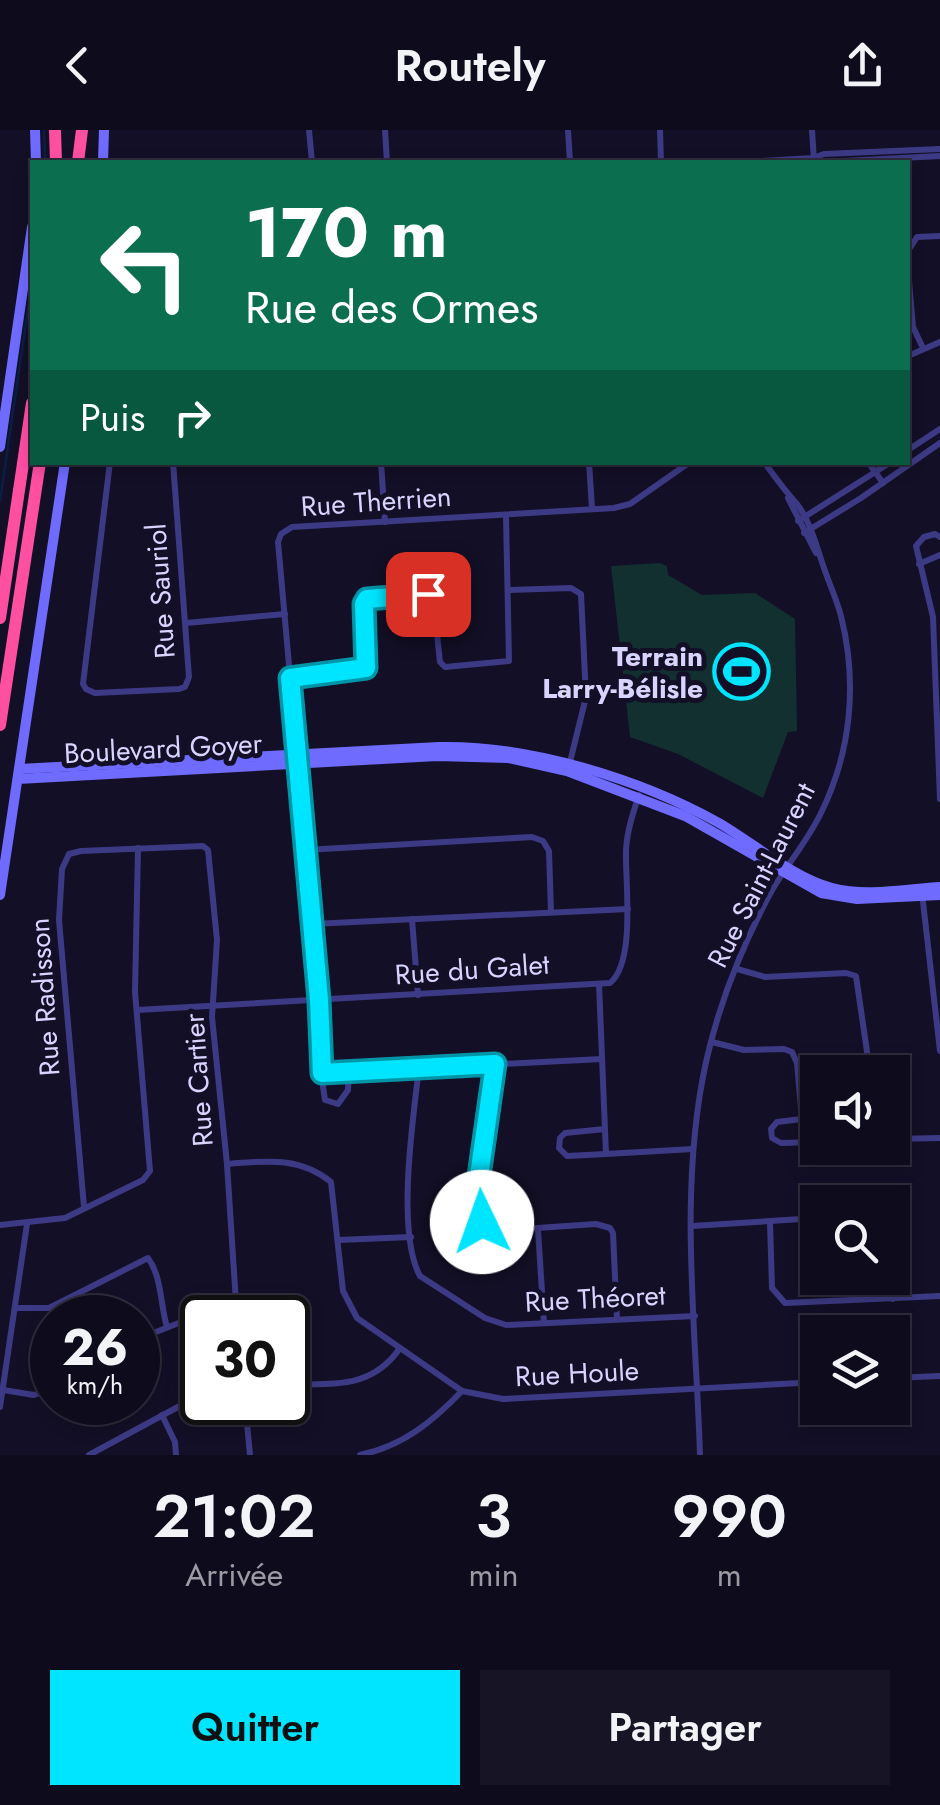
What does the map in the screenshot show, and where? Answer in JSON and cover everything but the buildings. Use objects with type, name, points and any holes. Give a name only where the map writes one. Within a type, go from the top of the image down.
[{"type":"highway","points":[[54,130],[59,160]]},
{"type":"highway","points":[[59,160],[63,130]]},
{"type":"highway","points":[[78,160],[80,130]]},
{"type":"highway","points":[[0,618],[30,416]]},
{"type":"highway","points":[[0,724],[40,465]]},
{"type":"street","points":[[35,130],[36,160]]},
{"type":"street","points":[[103,160],[104,130]]},
{"type":"street","points":[[309,130],[312,160]]},
{"type":"street","points":[[385,130],[387,160]]},
{"type":"street","points":[[568,130],[570,160]]},
{"type":"street","points":[[660,130],[661,160]]},
{"type":"street","points":[[812,130],[814,160],[824,154],[940,153]]},
{"type":"street","points":[[910,244],[918,237],[940,236]]},
{"type":"street","points":[[0,447],[30,241]]},
{"type":"street","points":[[910,293],[912,317],[923,348]]},
{"type":"street","points":[[910,355],[940,342]]},
{"type":"street","points":[[910,449],[940,429]]},
{"type":"street","points":[[910,463],[940,442]]},
{"type":"street","points":[[0,895],[65,465]]},
{"type":"street","name":"Rue Sauriol","points":[[110,465],[83,684],[95,693],[185,687],[189,677],[172,465]]},
{"type":"street","points":[[381,465],[385,522]]},
{"type":"street","points":[[589,465],[592,508]]},
{"type":"street","name":"Rue Therrien","points":[[322,1073],[319,1000],[278,542],[282,534],[292,527],[506,516],[630,504],[686,465]]},
{"type":"street","name":"Rue Saint-Laurent","points":[[700,1455],[692,1226],[701,1087],[711,1042],[736,969],[765,904],[815,824],[831,790],[849,720],[850,680],[840,610],[808,532],[766,465]]},
{"type":"street","points":[[870,465],[882,483]]},
{"type":"street","points":[[801,520],[887,465]]},
{"type":"street","points":[[808,532],[907,465]]},
{"type":"street","points":[[290,678],[366,668],[367,599],[413,596],[434,597],[440,662],[444,667],[506,664],[511,656],[506,516]]},
{"type":"street","points":[[940,537],[924,537],[916,546],[936,616],[940,799]]},
{"type":"street","points":[[920,564],[940,555]]},
{"type":"street","points":[[509,590],[571,588],[581,594],[586,697],[568,768]]},
{"type":"street","points":[[186,623],[285,614]]},
{"type":"street","name":"Boulevard Goyer","points":[[18,774],[470,747],[519,752],[711,819],[786,869],[836,889],[940,895]]},
{"type":"street","points":[[606,1154],[598,984],[610,983],[621,971],[628,909],[626,848],[640,793]]},
{"type":"street","points":[[305,850],[532,837],[543,841],[549,851],[551,912]]},
{"type":"street","name":"Rue Cartier","points":[[138,848],[195,845],[208,850],[217,940],[212,1006],[235,1295]]},
{"type":"street","points":[[0,1225],[65,1218],[143,1180],[150,1171],[136,1010],[138,848]]},
{"type":"street","name":"Rue Radisson","points":[[84,1208],[59,920],[62,869],[69,854],[81,850],[138,848]]},
{"type":"street","name":"Boulevard Goyer","points":[[922,892],[940,887]]},
{"type":"street","points":[[922,892],[935,970],[940,1050]]},
{"type":"street","points":[[312,924],[628,909]]},
{"type":"street","points":[[412,918],[418,996]]},
{"type":"street","points":[[736,969],[761,977],[846,973],[856,976],[868,1055]]},
{"type":"street","name":"Rue du Galet","points":[[136,1010],[598,984]]},
{"type":"street","points":[[711,1042],[744,1050],[792,1052],[800,1097]]},
{"type":"street","points":[[349,1072],[348,1090],[338,1104],[325,1100],[322,1073],[602,1059]]},
{"type":"street","points":[[495,1064],[479,1176],[482,1222],[488,1230],[496,1231],[596,1224],[610,1228],[617,1320]]},
{"type":"street","name":"Rue Théoret","points":[[419,1068],[407,1166],[414,1266],[420,1276],[485,1318],[506,1325],[695,1316]]},
{"type":"street","points":[[800,1119],[777,1122],[772,1126],[771,1136],[778,1142],[800,1142]]},
{"type":"street","points":[[605,1130],[565,1133],[560,1138],[560,1148],[567,1156],[694,1149]]},
{"type":"street","points":[[910,1139],[940,1138]]},
{"type":"street","points":[[227,1164],[286,1161],[325,1177],[333,1186],[343,1291],[349,1307],[357,1318],[462,1391],[438,1416],[409,1437],[360,1455]]},
{"type":"street","points":[[692,1226],[800,1220]]},
{"type":"street","points":[[770,1222],[772,1288],[785,1303],[940,1296]]},
{"type":"street","points":[[0,1407],[27,1224]]},
{"type":"street","points":[[538,1230],[544,1324]]},
{"type":"street","points":[[338,1240],[411,1236]]},
{"type":"street","points":[[15,1308],[50,1308],[148,1258],[158,1278],[160,1307],[167,1327]]},
{"type":"street","points":[[160,1330],[180,1322]]},
{"type":"street","points":[[310,1383],[366,1379],[383,1368],[400,1348]]},
{"type":"street","points":[[910,1377],[940,1376]]},
{"type":"street","name":"Rue Houle","points":[[462,1391],[504,1399],[800,1383]]},
{"type":"street","points":[[2,1390],[30,1394]]},
{"type":"street","points":[[89,1455],[180,1406]]},
{"type":"street","points":[[162,1415],[175,1442],[176,1455]]},
{"type":"street","points":[[247,1425],[250,1455]]},
{"type":"green space","points":[[611,566],[667,566],[668,575],[702,595],[755,593],[795,619],[797,731],[788,732],[763,798],[678,754],[630,737]]},
{"type":"waterway","points":[[44,130],[45,160]]},
{"type":"waterway","points":[[0,501],[30,296]]},
{"type":"place","name":"Terrain Larry-Bélisle","points":[[742,672]]},
{"type":"route","points":[[428,594],[367,599],[366,668],[290,678],[322,1073],[495,1064],[479,1176],[482,1222]]}]
